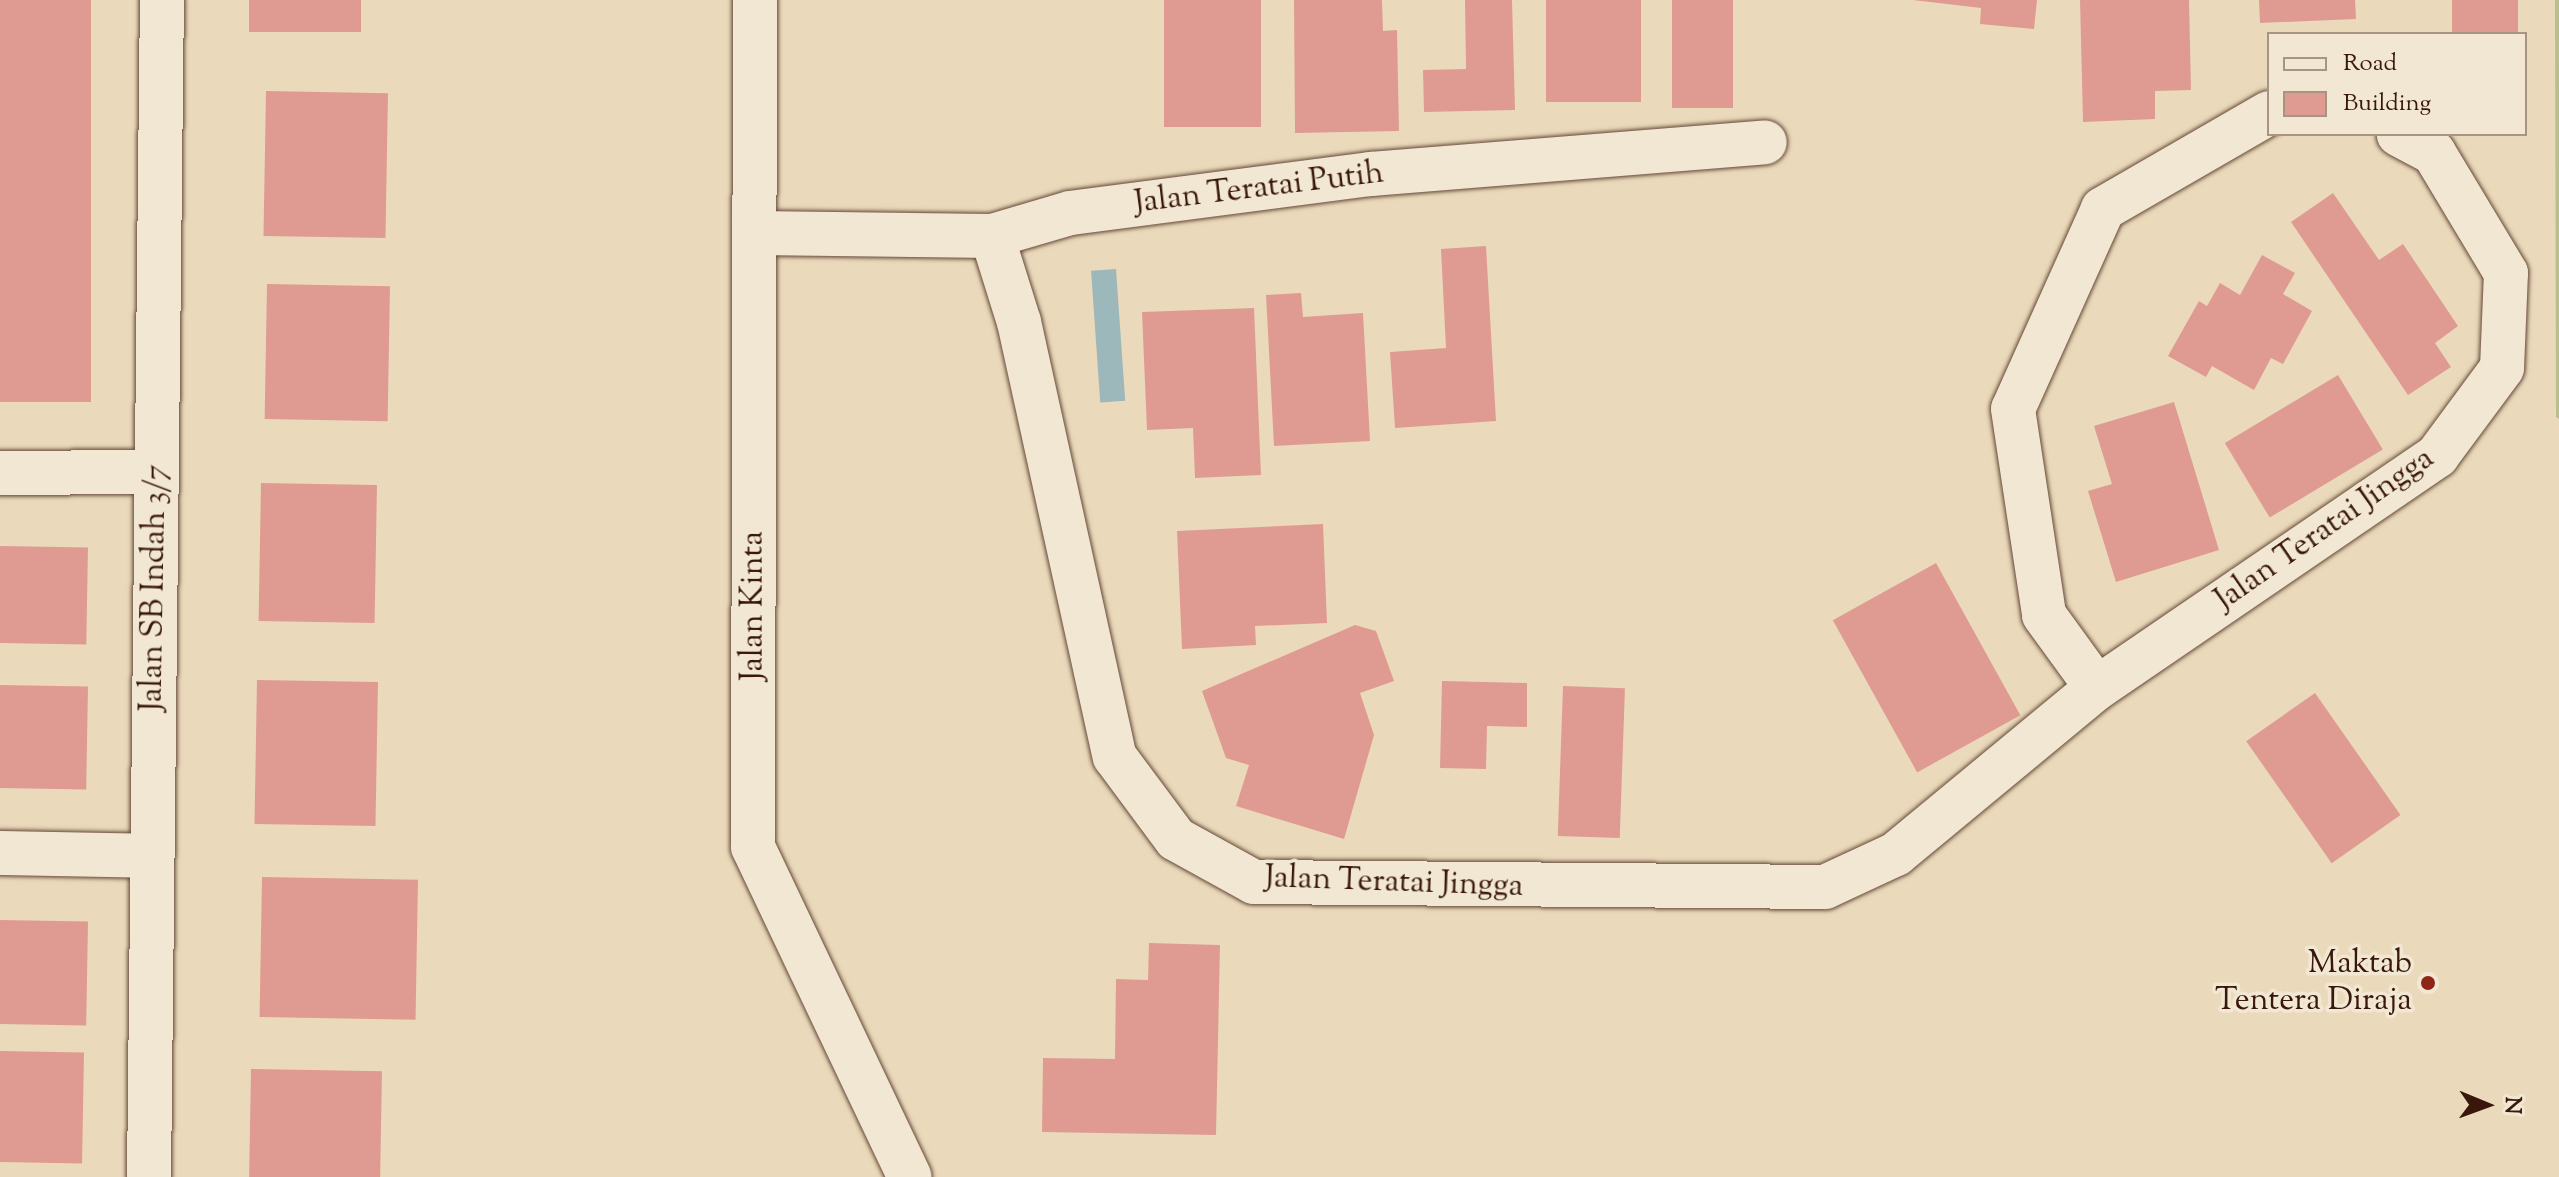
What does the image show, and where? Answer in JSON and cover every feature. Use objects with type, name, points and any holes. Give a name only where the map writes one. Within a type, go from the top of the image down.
[{"type":"street","name":"Jalan SB Indah 3/7","points":[[149,1177],[162,0]]},
{"type":"street","name":"Jalan Kinta","points":[[755,0],[753,847],[910,1177]]},
{"type":"street","points":[[2097,688],[2044,615],[2013,409],[2103,209],[2267,114]]},
{"type":"street","name":"Jalan Teratai Jingga","points":[[992,236],[1019,322],[1115,757],[1176,839],[1254,882],[1825,887],[1896,854],[2097,688],[2437,456],[2502,368],[2506,273],[2434,153],[2403,136]]},
{"type":"street","name":"Jalan Teratai Putih","points":[[755,233],[992,236],[1070,213],[1371,174],[1765,142]]},
{"type":"street","points":[[0,473],[157,472]]},
{"type":"street","points":[[0,853],[152,856]]},
{"type":"green space","points":[[2555,0],[2559,0],[2559,419],[2556,417]]},
{"type":"water","points":[[1116,269],[1125,401],[1100,402],[1091,271]]},
{"type":"building","points":[[0,0],[91,0],[91,402],[0,402]]},
{"type":"building","points":[[249,0],[361,0],[361,32],[249,32]]},
{"type":"building","points":[[1164,0],[1261,0],[1261,127],[1164,127]]},
{"type":"building","points":[[1294,0],[1382,0],[1383,31],[1397,30],[1399,131],[1295,133]]},
{"type":"building","points":[[1465,0],[1512,0],[1515,110],[1424,112],[1423,70],[1466,69]]},
{"type":"building","points":[[1546,0],[1641,0],[1641,102],[1546,102]]},
{"type":"building","points":[[1672,0],[1733,0],[1733,108],[1672,108]]},
{"type":"building","points":[[1913,0],[2037,0],[2034,29],[1980,24],[1981,8]]},
{"type":"building","points":[[2080,0],[2189,0],[2191,90],[2155,91],[2155,119],[2083,122]]},
{"type":"building","points":[[2259,0],[2355,0],[2356,19],[2260,23]]},
{"type":"building","points":[[2452,0],[2518,0],[2518,32],[2452,32]]},
{"type":"building","points":[[266,91],[388,93],[385,238],[263,236]]},
{"type":"building","points":[[2333,193],[2379,260],[2403,244],[2458,326],[2435,343],[2451,367],[2408,395],[2291,222]]},
{"type":"building","points":[[1486,246],[1496,421],[1395,428],[1390,352],[1446,348],[1441,249]]},
{"type":"building","points":[[2262,255],[2295,273],[2283,294],[2312,311],[2283,364],[2271,358],[2254,390],[2212,366],[2206,377],[2168,356],[2199,301],[2207,306],[2220,283],[2240,295]]},
{"type":"building","points":[[267,284],[390,286],[388,421],[265,419]]},
{"type":"building","points":[[1301,293],[1303,317],[1363,313],[1370,441],[1274,446],[1266,295]]},
{"type":"building","points":[[1254,308],[1261,475],[1195,478],[1193,428],[1147,430],[1142,312]]},
{"type":"building","points":[[2338,375],[2383,450],[2270,518],[2225,443]]},
{"type":"building","points":[[2174,402],[2219,550],[2116,582],[2088,491],[2112,484],[2094,426]]},
{"type":"building","points":[[261,483],[377,485],[375,623],[259,621]]},
{"type":"building","points":[[1323,524],[1327,623],[1255,626],[1256,645],[1182,649],[1177,531]]},
{"type":"building","points":[[0,546],[88,548],[86,645],[0,643]]},
{"type":"building","points":[[1936,563],[2020,715],[1917,772],[1833,620]]},
{"type":"building","points":[[1355,625],[1376,631],[1394,681],[1360,693],[1374,735],[1344,839],[1236,806],[1249,765],[1226,758],[1202,691]]},
{"type":"building","points":[[257,680],[378,682],[375,826],[254,824]]},
{"type":"building","points":[[1442,681],[1527,683],[1527,727],[1487,726],[1486,769],[1440,768]]},
{"type":"building","points":[[0,685],[88,687],[86,790],[0,788]]},
{"type":"building","points":[[1563,686],[1625,688],[1620,838],[1558,836]]},
{"type":"building","points":[[2315,693],[2400,815],[2332,863],[2246,741]]},
{"type":"building","points":[[262,877],[418,880],[416,1020],[260,1017]]},
{"type":"building","points":[[0,920],[88,922],[86,1026],[0,1024]]},
{"type":"building","points":[[1149,943],[1220,945],[1216,1135],[1042,1132],[1043,1058],[1115,1059],[1116,979],[1148,980]]},
{"type":"building","points":[[0,1051],[84,1052],[82,1163],[0,1162]]},
{"type":"building","points":[[251,1069],[382,1071],[380,1177],[249,1177]]},
{"type":"place","name":"Maktab Tentera Diraja","points":[[2428,983]]}]
